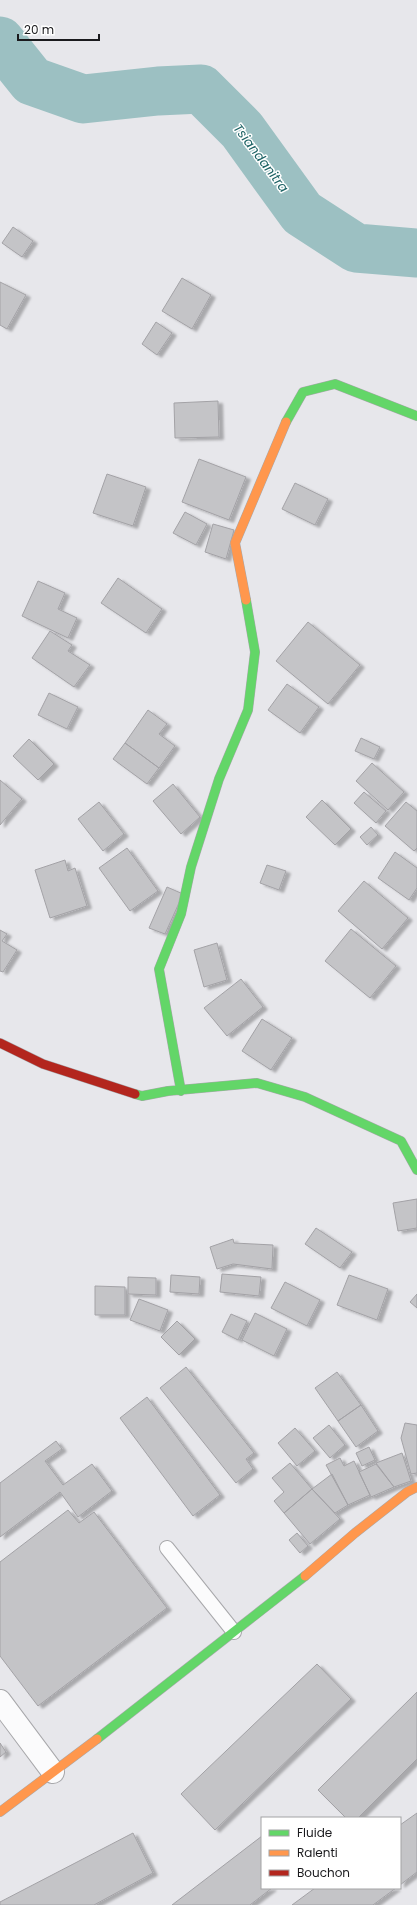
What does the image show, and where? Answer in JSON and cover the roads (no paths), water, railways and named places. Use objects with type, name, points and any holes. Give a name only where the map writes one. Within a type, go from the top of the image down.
[{"type":"street","points":[[181,1091],[159,969],[181,914],[191,867],[219,780],[248,710],[255,652],[235,543],[290,413],[303,392],[335,384],[417,416]]},
{"type":"street","points":[[0,1043],[43,1064],[142,1096],[168,1091],[257,1083],[305,1097],[401,1141],[417,1170]]},
{"type":"street","points":[[0,1812],[304,1577],[360,1528],[407,1492],[417,1487]]},
{"type":"street","points":[[0,1702],[52,1772]]},
{"type":"lane","points":[[167,1548],[234,1632]]},
{"type":"waterway","name":"Tsiandanitra","points":[[0,41],[32,81],[83,99],[158,91],[201,89],[242,130],[302,213],[356,248],[417,253]]}]
